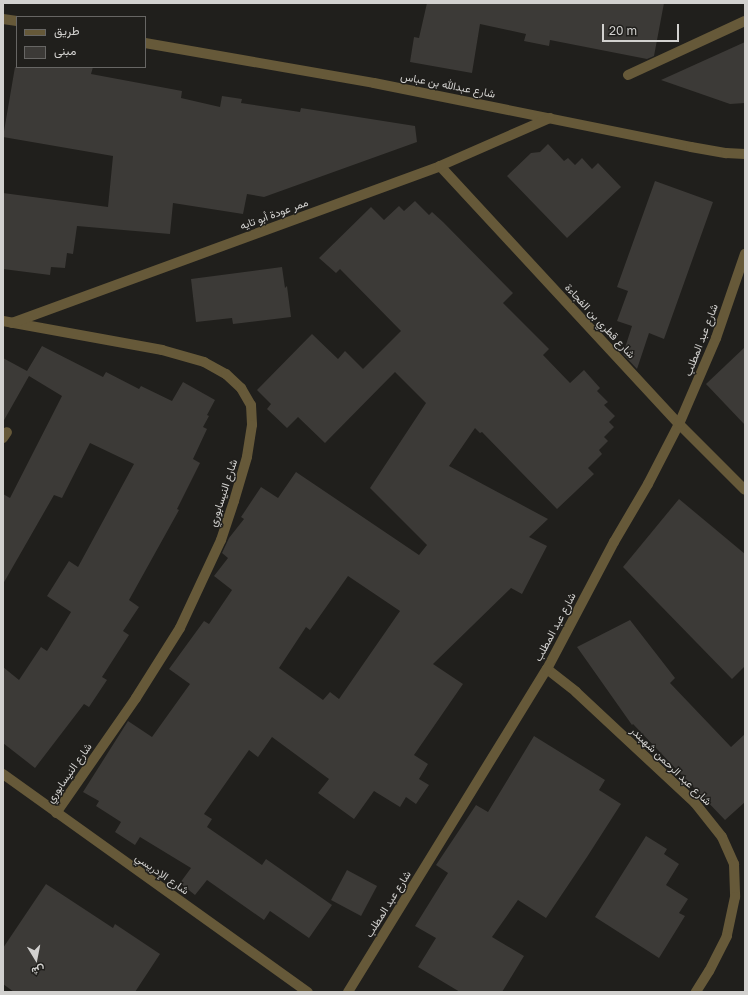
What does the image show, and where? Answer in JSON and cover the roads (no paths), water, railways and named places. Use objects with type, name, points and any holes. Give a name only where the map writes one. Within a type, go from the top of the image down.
[{"type":"street","points":[[3,19],[16,21]]},
{"type":"street","points":[[628,75],[745,21]]},
{"type":"street","name":"شارع عبدالله بن عباس","points":[[146,43],[374,83],[691,147],[726,153],[745,154]]},
{"type":"street","name":"ممر عودة أبو تايه","points":[[6,324],[440,166],[550,118]]},
{"type":"street","name":"شارع قطري بن الفجاءة","points":[[440,166],[679,424],[745,490]]},
{"type":"street","name":"شارع عبد المطلب","points":[[348,992],[547,669],[679,424],[716,338],[745,254]]},
{"type":"street","name":"شارع النيسابوري","points":[[6,324],[162,350],[204,362],[226,374],[241,388],[251,406],[252,425],[247,458],[234,501],[221,540],[180,628],[136,698],[56,813]]},
{"type":"street","name":"شارع عبد الرحمن شهبندر","points":[[547,669],[576,692],[695,803],[722,837],[734,864],[736,897],[727,936],[709,971],[696,992]]},
{"type":"street","name":"شارع الإدريسي","points":[[3,774],[308,992]]}]
